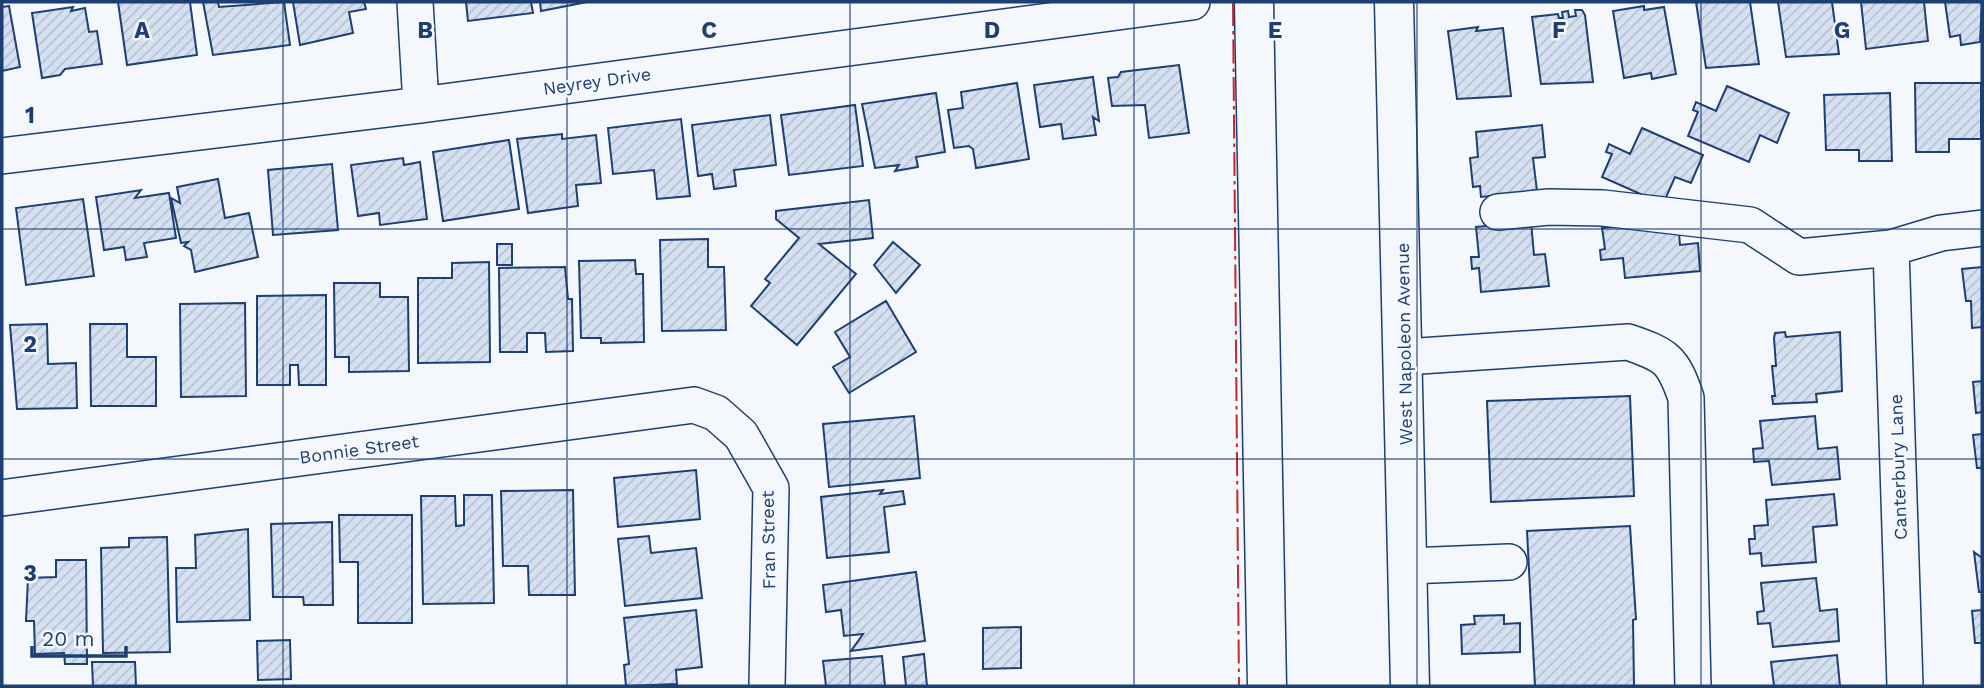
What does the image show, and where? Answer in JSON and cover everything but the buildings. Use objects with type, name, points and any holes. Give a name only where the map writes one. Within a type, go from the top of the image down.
[{"type":"main road","points":[[1254,2],[1267,686]]},
{"type":"main road","name":"West Napoleon Avenue","points":[[1394,2],[1405,357],[1410,686]]},
{"type":"street","points":[[415,2],[421,105]]},
{"type":"street","name":"Neyrey Drive","points":[[2,156],[421,105],[1192,2]]},
{"type":"street","points":[[1498,212],[1549,207],[1603,208],[1750,225],[1799,257],[1891,248],[1941,233],[1982,228]]},
{"type":"street","name":"Canterbury Lane","points":[[1891,248],[1905,686]]},
{"type":"street","points":[[1405,357],[1628,342],[1662,354],[1676,370],[1686,398],[1693,686]]},
{"type":"street","name":"Bonnie Street","points":[[2,498],[661,407],[694,405],[716,413]]},
{"type":"street","name":"Fran Street","points":[[716,413],[741,435],[771,488],[767,686]]},
{"type":"street","points":[[1408,566],[1509,562]]},
{"type":"power","points":[[1233,2],[1239,686]]}]
